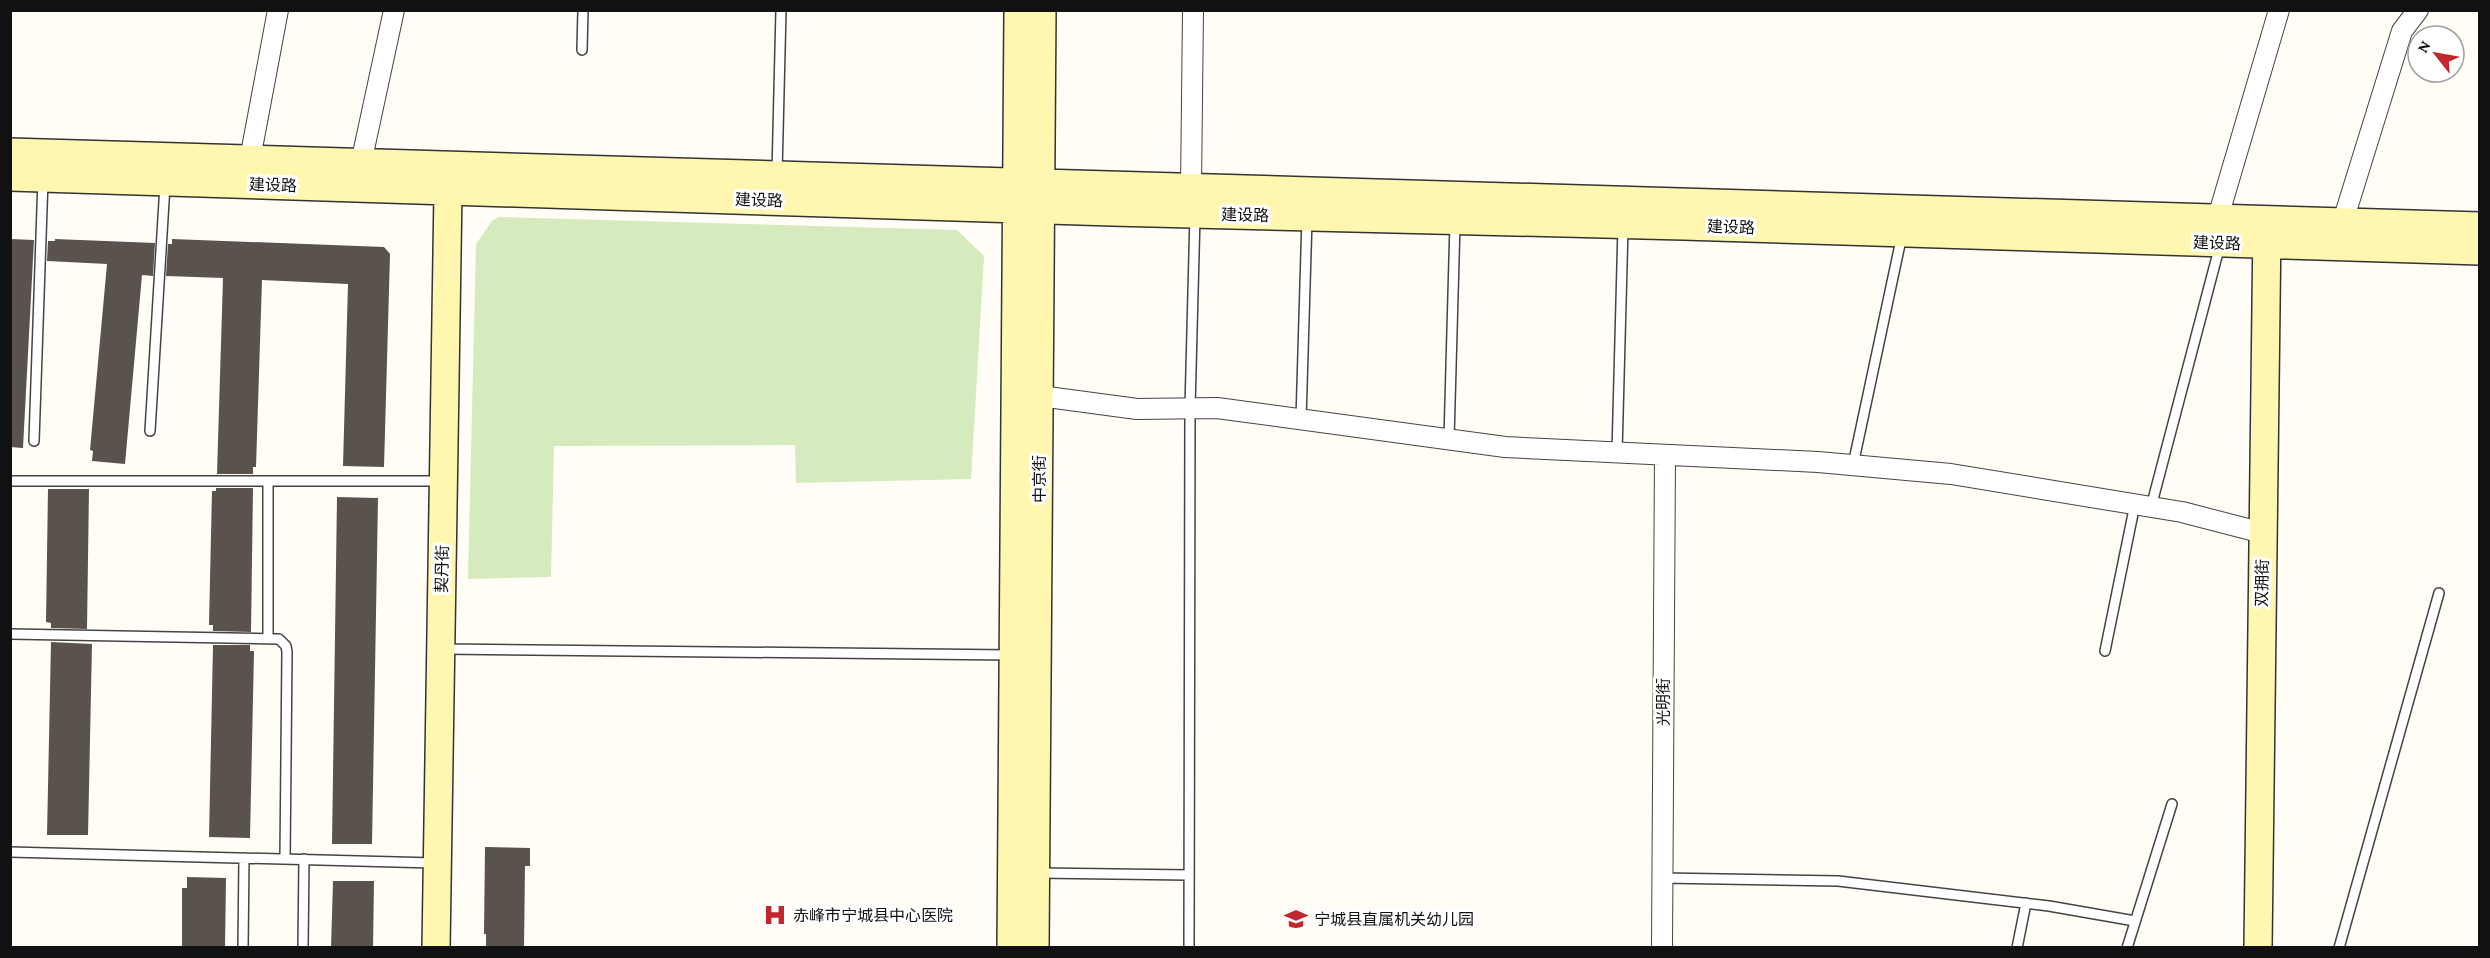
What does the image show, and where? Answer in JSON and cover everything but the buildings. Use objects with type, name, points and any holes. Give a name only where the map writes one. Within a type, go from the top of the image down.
[{"type":"main road","name":"中京街","points":[[1018,10],[1040,396],[1035,948]]},
{"type":"main road","name":"中京街","points":[[1011,948],[1015,655],[1029,196],[1042,10]]},
{"type":"main road","name":"建设路","points":[[10,152],[777,176],[1029,196]]},
{"type":"main road","name":"建设路","points":[[10,177],[448,191],[1029,196],[1193,201],[1684,200],[2267,232],[2480,251]]},
{"type":"main road","name":"契丹街","points":[[436,948],[448,191]]},
{"type":"main road","name":"建设路","points":[[1193,201],[1307,216],[1902,233],[2219,230]]},
{"type":"main road","name":"建设路","points":[[2267,232],[2343,221],[2480,226]]},
{"type":"main road","name":"双拥街","points":[[2258,948],[2267,232]]},
{"type":"street","points":[[250,159],[278,10]]},
{"type":"street","points":[[361,162],[394,10]]},
{"type":"street","points":[[1192,10],[1193,201]]},
{"type":"street","points":[[2219,230],[2279,10]]},
{"type":"street","points":[[2343,221],[2402,31],[2418,10]]},
{"type":"street","points":[[1040,396],[1137,410],[1217,408],[1505,447],[1853,465],[1951,474],[2182,512],[2263,533]]},
{"type":"street","name":"光明街","points":[[1662,948],[1665,456]]},
{"type":"lane","points":[[582,50],[583,10]]},
{"type":"lane","points":[[777,176],[781,10]]},
{"type":"lane","points":[[34,441],[44,178]]},
{"type":"lane","points":[[150,431],[165,182]]},
{"type":"lane","points":[[1189,948],[1190,408],[1193,201]]},
{"type":"lane","points":[[1301,420],[1307,216]]},
{"type":"lane","points":[[1449,440],[1455,220]]},
{"type":"lane","points":[[1617,453],[1623,224]]},
{"type":"lane","points":[[2105,651],[2219,230]]},
{"type":"lane","points":[[1853,465],[1902,233]]},
{"type":"lane","points":[[10,481],[444,481]]},
{"type":"lane","points":[[268,481],[268,638]]},
{"type":"lane","points":[[2340,948],[2439,593]]},
{"type":"lane","points":[[10,634],[279,639],[287,652],[285,859]]},
{"type":"lane","points":[[441,648],[1015,655]]},
{"type":"lane","points":[[2127,948],[2172,804]]},
{"type":"lane","points":[[10,852],[438,863]]},
{"type":"lane","points":[[243,948],[244,858]]},
{"type":"lane","points":[[303,948],[304,860]]},
{"type":"lane","points":[[1036,873],[1189,875]]},
{"type":"lane","points":[[1662,878],[1838,881],[2026,903],[2135,921]]},
{"type":"lane","points":[[2017,948],[2026,903]]},
{"type":"green space","points":[[499,217],[957,230],[984,256],[971,479],[796,483],[795,445],[554,446],[551,577],[468,579],[476,244],[492,221]]},
{"type":"place","name":"赤峰市宁城县中心医院","points":[[775,915]]},
{"type":"place","name":"宁城县直属机关幼儿园","points":[[1296,919]]}]
